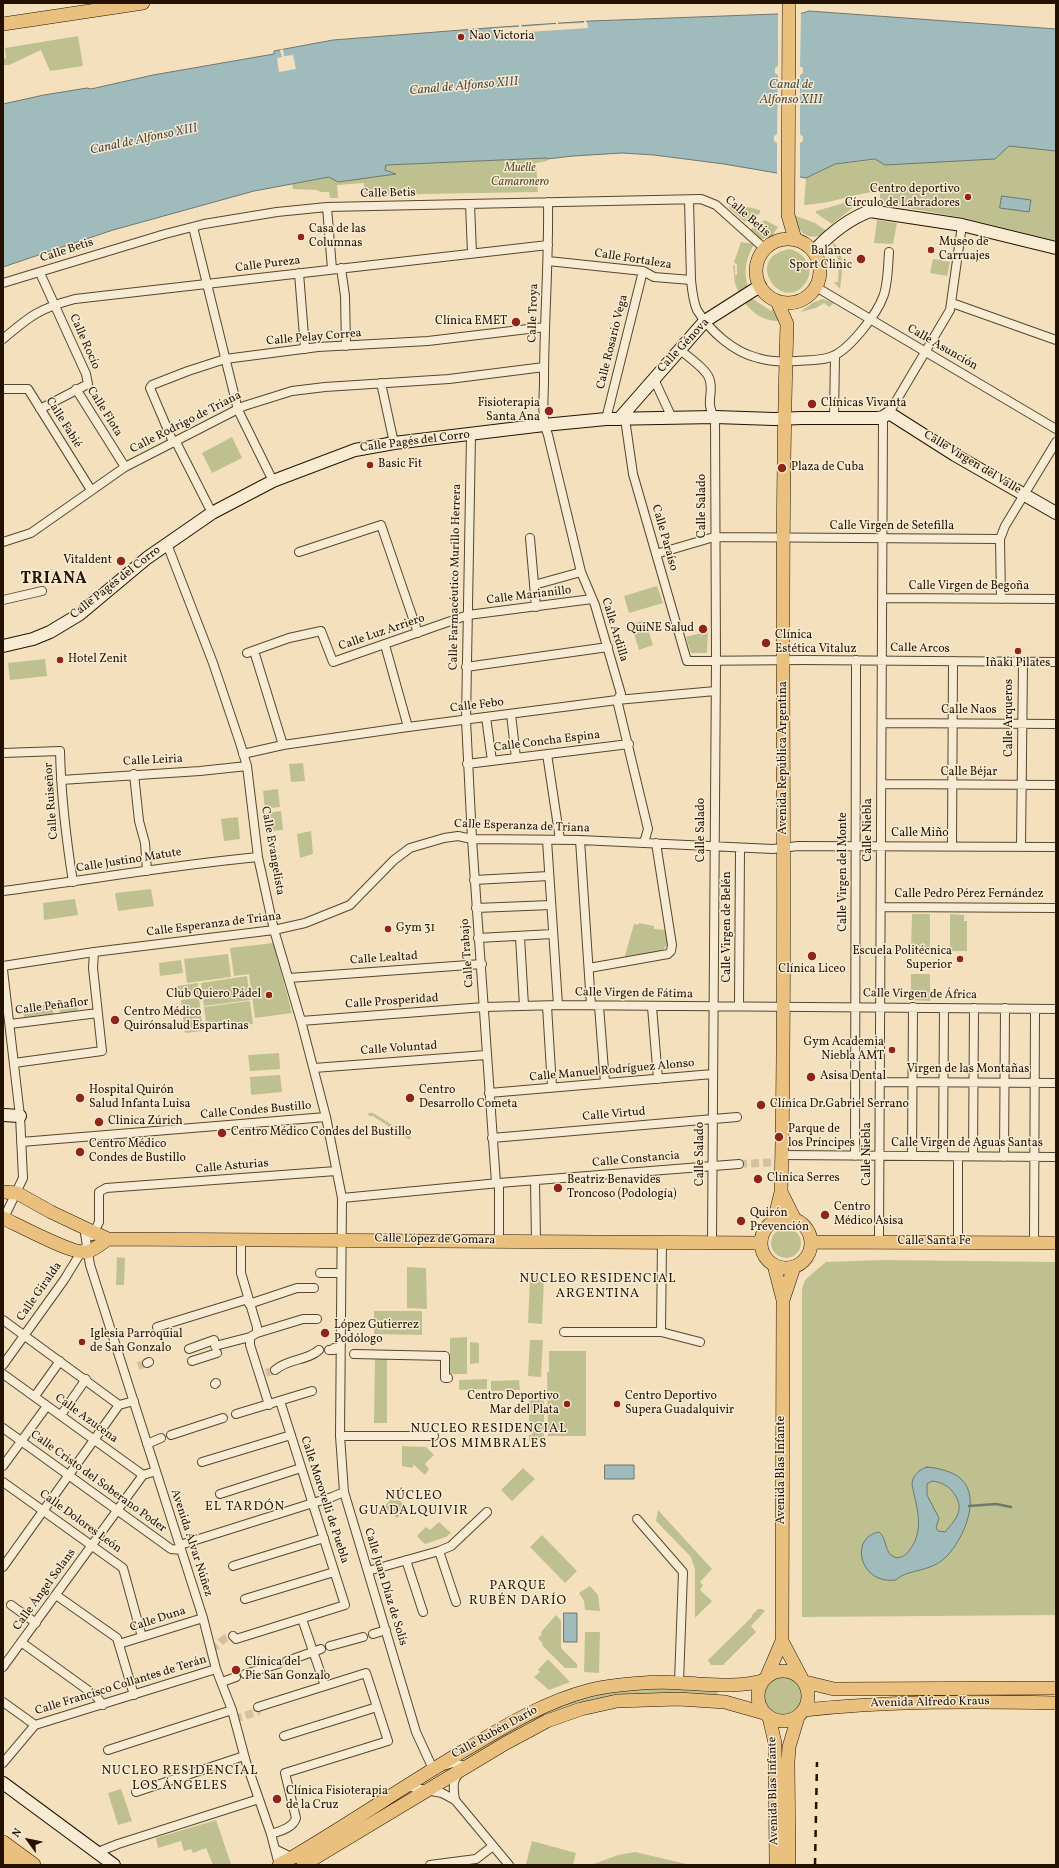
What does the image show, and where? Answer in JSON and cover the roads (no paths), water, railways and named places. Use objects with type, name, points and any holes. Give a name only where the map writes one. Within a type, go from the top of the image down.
[{"type":"highway","points":[[3,1843],[34,1865]]},
{"type":"highway","points":[[3,1858],[12,1865]]},
{"type":"main road","points":[[3,24],[143,3]]},
{"type":"main road","points":[[788,239],[789,3]]},
{"type":"main road","points":[[814,251],[826,238],[856,216],[870,211],[962,225],[1056,248]]},
{"type":"main road","points":[[786,324],[803,300],[816,288],[819,280],[820,265],[814,251],[808,245],[788,239],[765,249],[758,260],[756,267],[756,274],[760,286],[764,292],[777,301],[794,302],[803,300]]},
{"type":"main road","name":"Calle Génova","points":[[622,419],[679,349],[705,320],[760,286]]},
{"type":"main road","points":[[777,301],[786,324]]},
{"type":"main road","name":"Avenida República Argentina","points":[[774,1221],[781,1192],[784,1006],[784,538],[786,324]]},
{"type":"main road","name":"Calle Pagés del Corro","points":[[3,646],[33,639],[50,632],[80,614],[147,558],[212,513],[273,481],[355,450],[394,443],[606,419],[716,417],[774,419],[886,415]]},
{"type":"main road","name":"Calle Virgen del Valle","points":[[886,415],[1056,513]]},
{"type":"main road","points":[[3,1116],[20,1116]]},
{"type":"main road","name":"Avenida República Argentina","points":[[781,1192],[795,1220]]},
{"type":"main road","points":[[12,1194],[108,1238]]},
{"type":"main road","points":[[788,1218],[795,1220],[804,1225],[809,1233],[811,1242],[807,1257],[794,1267],[784,1268],[774,1265],[762,1252],[761,1243],[763,1234],[767,1227],[774,1221],[788,1218]]},
{"type":"main road","points":[[3,1219],[67,1248],[85,1250],[108,1238]]},
{"type":"main road","name":"Calle López de Gomara","points":[[108,1238],[761,1243]]},
{"type":"main road","name":"Calle Santa Fe","points":[[811,1242],[958,1242],[1048,1244]]},
{"type":"main road","name":"Avenida Blas Infante","points":[[774,1265],[782,1300],[782,1641]]},
{"type":"main road","name":"Avenida Blas Infante","points":[[782,1300],[794,1267]]},
{"type":"main road","points":[[782,1641],[803,1680],[809,1696],[801,1713],[783,1721],[767,1715],[760,1706],[758,1698],[758,1689],[765,1679],[782,1641]]},
{"type":"main road","points":[[765,1679],[773,1672],[788,1671],[803,1680]]},
{"type":"main road","name":"Calle Rubén Darío","points":[[301,1863],[404,1786],[520,1717],[568,1696],[592,1689],[621,1685],[679,1682],[730,1686],[746,1685],[765,1679]]},
{"type":"main road","name":"Avenida Alfredo Kraus","points":[[803,1680],[834,1689],[1056,1688]]},
{"type":"main road","name":"Calle Rubén Darío","points":[[279,1865],[301,1863],[427,1790],[465,1766],[547,1721],[581,1709],[617,1701],[678,1699],[719,1702],[744,1706],[767,1715]]},
{"type":"main road","name":"Avenida Alfredo Kraus","points":[[801,1713],[874,1703],[1056,1703]]},
{"type":"main road","name":"Avenida Blas Infante","points":[[789,1865],[789,1747],[801,1713]]},
{"type":"main road","name":"Avenida Blas Infante","points":[[767,1715],[775,1743],[776,1865]]},
{"type":"main road","points":[[3,1783],[114,1865]]},
{"type":"street","points":[[689,200],[691,280],[692,293],[697,309],[719,336],[735,349],[757,358],[786,362],[809,361],[835,356],[850,344],[870,320],[883,297],[889,252]]},
{"type":"street","name":"Calle Betis","points":[[3,283],[40,273],[146,239],[193,227],[258,214],[327,207],[701,200],[716,205],[765,249]]},
{"type":"street","name":"Calle Troya","points":[[544,425],[548,202]]},
{"type":"street","points":[[470,204],[472,253]]},
{"type":"street","points":[[327,207],[332,269]]},
{"type":"street","points":[[886,415],[950,310],[962,225]]},
{"type":"street","points":[[193,227],[238,410],[273,481]]},
{"type":"street","name":"Calle Pureza","points":[[3,339],[38,311],[55,304],[75,299],[548,245]]},
{"type":"street","name":"Calle Fortaleza","points":[[548,261],[643,271],[654,277],[691,280]]},
{"type":"street","points":[[342,268],[345,296],[346,346]]},
{"type":"street","name":"Calle Rosario Vega","points":[[606,419],[643,271]]},
{"type":"street","points":[[40,273],[55,304]]},
{"type":"street","points":[[299,273],[305,350]]},
{"type":"street","name":"Calle Asunción","points":[[816,288],[1056,429]]},
{"type":"street","points":[[952,303],[1056,340]]},
{"type":"street","name":"Calle Rocío","points":[[40,414],[76,389],[88,384],[88,379],[55,304]]},
{"type":"street","name":"Calle Pelay Correa","points":[[173,442],[150,387],[188,371],[225,359],[346,346],[428,341],[545,326]]},
{"type":"street","name":"Calle Salado","points":[[679,349],[705,371],[710,378],[710,411],[716,417],[714,537],[716,661],[714,692],[712,1242]]},
{"type":"street","points":[[834,418],[835,356]]},
{"type":"street","name":"Calle Rodrigo de Triana","points":[[3,542],[31,534],[125,467],[244,406],[292,391],[448,379],[544,367]]},
{"type":"street","points":[[654,379],[672,418]]},
{"type":"street","points":[[381,383],[394,443]]},
{"type":"street","name":"Calle Fabié","points":[[3,389],[28,390],[40,414],[91,490]]},
{"type":"street","name":"Calle Flota","points":[[76,389],[125,467]]},
{"type":"street","name":"Calle Niebla","points":[[879,1242],[882,598],[886,415]]},
{"type":"street","name":"Calle Paraíso","points":[[622,419],[633,474],[687,661]]},
{"type":"street","name":"Calle Ardilla","points":[[544,425],[548,435],[582,572],[608,647],[621,694],[617,700],[629,744],[648,828],[644,843]]},
{"type":"street","name":"Calle Farmacéutico Murillo Herrera","points":[[466,720],[471,435]]},
{"type":"street","points":[[173,442],[177,444],[212,513]]},
{"type":"street","points":[[1001,599],[1000,539],[1005,526],[1056,442]]},
{"type":"street","points":[[299,552],[381,525],[418,633]]},
{"type":"street","name":"Calle Virgen de Setefilla","points":[[656,554],[714,537],[1000,539]]},
{"type":"street","points":[[530,538],[536,607]]},
{"type":"street","name":"Calle Evangelista","points":[[167,544],[214,663],[247,766],[258,857],[274,930],[328,1116],[336,1171],[342,1198],[342,1239]]},
{"type":"street","points":[[534,585],[582,572]]},
{"type":"street","points":[[3,600],[42,591]]},
{"type":"street","name":"Calle Virgen de Begoña","points":[[882,598],[1056,600]]},
{"type":"street","name":"Calle Marianillo","points":[[468,615],[592,600]]},
{"type":"street","name":"Calle Luz Arriero","points":[[283,745],[250,652],[289,638],[321,631],[333,662],[468,615]]},
{"type":"street","points":[[385,645],[408,727]]},
{"type":"street","points":[[466,667],[608,647]]},
{"type":"street","name":"Calle Virgen del Monte","points":[[855,1156],[856,660]]},
{"type":"street","name":"Calle Arcos","points":[[687,661],[882,660],[1056,662]]},
{"type":"street","points":[[952,661],[952,846]]},
{"type":"street","name":"Calle Arqueros","points":[[1021,846],[1023,662]]},
{"type":"street","name":"Calle Febo","points":[[243,754],[283,745],[408,727],[617,700],[714,692]]},
{"type":"street","points":[[511,714],[516,758]]},
{"type":"street","points":[[486,717],[492,761]]},
{"type":"street","name":"Calle Trabajo","points":[[466,720],[467,764],[478,938],[482,964],[486,1055],[492,1138],[498,1183],[499,1240]]},
{"type":"street","name":"Calle Naos","points":[[882,723],[1056,724]]},
{"type":"street","name":"Calle Concha Espina","points":[[467,764],[629,744]]},
{"type":"street","name":"Calle Ruiseñor","points":[[3,753],[60,751],[67,845],[73,882]]},
{"type":"street","points":[[547,754],[560,840]]},
{"type":"street","name":"Calle Leiria","points":[[61,780],[134,774],[200,771],[247,766]]},
{"type":"street","points":[[134,774],[139,821],[145,843],[147,872]]},
{"type":"street","name":"Calle Béjar","points":[[882,784],[1056,785]]},
{"type":"street","name":"Calle Esperanza de Triana","points":[[3,966],[94,952],[274,930],[305,923],[350,905],[394,860],[410,848],[444,838],[458,836],[472,839],[580,840],[740,848],[784,848]]},
{"type":"street","points":[[547,840],[558,1005]]},
{"type":"street","points":[[580,840],[591,1005]]},
{"type":"street","points":[[589,968],[668,954],[671,952],[672,945],[656,843]]},
{"type":"street","name":"Calle Miño","points":[[784,848],[798,846],[1056,847]]},
{"type":"street","name":"Calle Virgen de Belén","points":[[739,1006],[740,848]]},
{"type":"street","name":"Calle Justino Matute","points":[[3,890],[147,872],[196,863],[258,857]]},
{"type":"street","points":[[474,880],[549,876]]},
{"type":"street","points":[[476,908],[551,905]]},
{"type":"street","name":"Calle Pedro Pérez Fernández","points":[[881,907],[1056,908]]},
{"type":"street","points":[[478,938],[520,937],[553,934]]},
{"type":"street","points":[[520,937],[524,1006]]},
{"type":"street","points":[[14,1063],[101,1051],[103,1048],[93,968],[94,952]]},
{"type":"street","name":"Calle Lealtad","points":[[289,978],[482,964]]},
{"type":"street","points":[[3,970],[20,1116],[22,1178],[12,1194],[3,1219]]},
{"type":"street","name":"Calle Virgen de Fátima","points":[[484,1007],[558,1005],[652,1007],[784,1006]]},
{"type":"street","points":[[547,1006],[552,1087]]},
{"type":"street","points":[[599,1006],[605,1083]]},
{"type":"street","name":"Calle Virgen de África","points":[[784,1006],[1056,1009]]},
{"type":"street","name":"Calle Prosperidad","points":[[301,1021],[484,1007]]},
{"type":"street","points":[[652,1007],[658,1079]]},
{"type":"street","points":[[912,1156],[913,1007]]},
{"type":"street","points":[[943,1156],[944,1008]]},
{"type":"street","points":[[973,1156],[974,1008]]},
{"type":"street","points":[[1004,1156],[1005,1008]]},
{"type":"street","points":[[1035,1009],[1036,1157],[1048,1244]]},
{"type":"street","name":"Calle Peñaflor","points":[[10,1024],[98,1013]]},
{"type":"street","name":"Calle Voluntad","points":[[314,1068],[486,1055]]},
{"type":"street","name":"Calle Manuel Rodríguez Alonso","points":[[489,1093],[713,1074]]},
{"type":"street","name":"Virgen de las Montañas","points":[[880,1082],[1056,1083]]},
{"type":"street","name":"Calle Condes Bustillo","points":[[21,1142],[328,1116]]},
{"type":"street","name":"Calle Virtud","points":[[492,1138],[737,1117]]},
{"type":"street","name":"Calle Virgen de Aguas Santas","points":[[782,1155],[1056,1157]]},
{"type":"street","points":[[958,1156],[958,1242]]},
{"type":"street","name":"Calle Constancia","points":[[342,1198],[498,1183],[739,1164]]},
{"type":"street","name":"Calle Asturias","points":[[90,1229],[98,1222],[99,1192],[106,1188],[336,1171]]},
{"type":"street","points":[[535,1181],[536,1241]]},
{"type":"street","points":[[3,1198],[12,1194]]},
{"type":"street","name":"Avenida Álvar Núñez","points":[[90,1229],[85,1250],[203,1618],[216,1669],[232,1710],[244,1756],[271,1834],[279,1865]]},
{"type":"street","name":"Calle Giralda","points":[[3,1366],[85,1250],[90,1229]]},
{"type":"street","points":[[241,1239],[242,1278],[257,1327],[250,1346],[263,1374],[269,1405]]},
{"type":"street","name":"Calle Juan Díaz de Solís","points":[[342,1239],[340,1436],[344,1492],[416,1732],[433,1768]]},
{"type":"street","points":[[661,1332],[662,1242]]},
{"type":"street","points":[[320,1273],[341,1273]]},
{"type":"street","points":[[234,1280],[242,1278]]},
{"type":"street","points":[[157,1327],[297,1288],[314,1288]]},
{"type":"street","points":[[189,1349],[214,1340],[216,1346],[303,1319],[318,1319]]},
{"type":"street","points":[[3,1320],[86,1379],[119,1405]]},
{"type":"street","points":[[564,1332],[661,1332],[700,1342]]},
{"type":"street","points":[[329,1350],[340,1348]]},
{"type":"street","points":[[275,1370],[283,1363],[313,1355],[319,1350]]},
{"type":"street","points":[[192,1361],[217,1353]]},
{"type":"street","points":[[354,1354],[445,1356],[445,1378],[448,1378]]},
{"type":"street","points":[[35,1396],[60,1361]]},
{"type":"street","name":"Calle Azucena","points":[[3,1374],[143,1475]]},
{"type":"street","points":[[61,1415],[86,1379]]},
{"type":"street","points":[[236,1414],[312,1391]]},
{"type":"street","name":"Calle Morovelli de Puebla","points":[[280,1401],[345,1605],[302,1619]]},
{"type":"street","points":[[3,1567],[119,1405],[134,1402]]},
{"type":"street","points":[[3,1466],[47,1406]]},
{"type":"street","points":[[170,1435],[223,1418]]},
{"type":"street","name":"Calle Cristo del Soberano Poder","points":[[3,1428],[117,1511],[171,1548],[180,1547]]},
{"type":"street","points":[[202,1462],[291,1435]]},
{"type":"street","points":[[340,1436],[434,1436]]},
{"type":"street","points":[[147,1444],[161,1438]]},
{"type":"street","points":[[220,1494],[301,1468]]},
{"type":"street","points":[[143,1475],[156,1471]]},
{"type":"street","name":"Calle Ángel Solans","points":[[3,1667],[143,1475]]},
{"type":"street","name":"Calle Dolores León","points":[[3,1482],[123,1568],[142,1637]]},
{"type":"street","points":[[180,1547],[313,1504],[344,1492]]},
{"type":"street","points":[[368,1571],[439,1551],[451,1546],[487,1512]]},
{"type":"street","points":[[637,1519],[683,1572],[679,1682]]},
{"type":"street","points":[[233,1566],[324,1538]]},
{"type":"street","points":[[439,1551],[456,1602]]},
{"type":"street","points":[[406,1560],[423,1612]]},
{"type":"street","points":[[245,1599],[334,1572]]},
{"type":"street","points":[[56,1595],[117,1638],[134,1695]]},
{"type":"street","points":[[11,1605],[36,1623]]},
{"type":"street","name":"Calle Duna","points":[[119,1644],[203,1618]]},
{"type":"street","points":[[233,1636],[236,1640],[302,1619],[317,1650],[325,1686]]},
{"type":"street","points":[[373,1634],[386,1630]]},
{"type":"street","points":[[330,1646],[363,1637]]},
{"type":"street","points":[[21,1642],[96,1696],[103,1705]]},
{"type":"street","points":[[288,1661],[317,1650]]},
{"type":"street","points":[[245,1674],[278,1664]]},
{"type":"street","name":"Calle Francisco Collantes de Terán","points":[[3,1763],[35,1725],[216,1669]]},
{"type":"street","points":[[258,1707],[366,1673],[388,1741],[284,1774],[296,1814],[296,1821],[288,1827],[271,1834]]},
{"type":"street","points":[[222,1682],[236,1677]]},
{"type":"street","points":[[3,1702],[35,1725]]},
{"type":"street","points":[[284,1736],[377,1707]]},
{"type":"street","points":[[108,1750],[232,1710]]},
{"type":"street","points":[[136,1792],[244,1756]]},
{"type":"street","points":[[433,1768],[453,1763],[465,1766],[456,1776],[453,1785],[456,1800]]},
{"type":"street","points":[[404,1786],[442,1793],[456,1800],[509,1865]]},
{"type":"street","points":[[98,1852],[118,1844],[259,1799]]},
{"type":"street","points":[[430,1865],[468,1863],[493,1846]]},
{"type":"street","points":[[275,1849],[301,1863]]},
{"type":"water","name":"Canal de Alfonso XIII","points":[[809,11],[1056,29],[1056,151],[1009,146],[995,159],[885,165],[875,159],[835,164],[806,178],[724,164],[654,155],[622,153],[547,159],[386,165],[385,170],[396,174],[338,182],[329,177],[254,191],[113,230],[3,267],[3,104],[44,95],[87,88],[91,89],[153,75],[274,54],[274,51],[333,40],[591,21],[803,13]]},
{"type":"water","points":[[1002,196],[1031,200],[1029,212],[1000,208]]},
{"type":"water","points":[[605,1465],[634,1465],[634,1479],[605,1479]]},
{"type":"water","points":[[927,1467],[945,1470],[958,1476],[967,1487],[970,1497],[970,1507],[964,1529],[953,1549],[941,1561],[926,1568],[906,1574],[896,1580],[883,1580],[866,1568],[862,1560],[861,1551],[864,1542],[870,1536],[879,1532],[882,1534],[887,1549],[891,1555],[896,1558],[904,1556],[908,1552],[913,1545],[918,1532],[918,1517],[912,1481],[920,1470]],"holes":[[[933,1481],[948,1487],[956,1497],[958,1503],[958,1513],[945,1532],[938,1531],[936,1528],[939,1518],[927,1495],[927,1484]]]},
{"type":"water","points":[[564,1613],[577,1613],[577,1642],[564,1642]]},
{"type":"waterway","points":[[969,1506],[996,1504],[1011,1507]]},
{"type":"tunnel","points":[[739,1164],[782,1162]]},
{"type":"tunnel","points":[[138,1366],[147,1363]]},
{"type":"tunnel","points":[[266,1373],[275,1370]]},
{"type":"tunnel","points":[[211,1650],[224,1639],[233,1636]]},
{"type":"tunnel","points":[[234,1719],[257,1712],[258,1707]]},
{"type":"railway","points":[[815,1865],[817,1762]]},
{"type":"place","name":"Nao Victoria","points":[[461,37]]},
{"type":"place","name":"Centro deportivo Círculo de Labradores","points":[[968,197]]},
{"type":"place","name":"Casa de las Columnas","points":[[301,237]]},
{"type":"place","name":"Museo de Carruajes","points":[[931,250]]},
{"type":"place","name":"Balance Sport Clinic","points":[[861,259]]},
{"type":"place","name":"Clínica EMET","points":[[516,322]]},
{"type":"place","name":"Clínicas Vivanta","points":[[812,404]]},
{"type":"place","name":"Fisioterapia Santa Ana","points":[[549,411]]},
{"type":"place","name":"Basic Fit","points":[[370,465]]},
{"type":"place","name":"Plaza de Cuba","points":[[782,468]]},
{"type":"place","name":"Vitaldent","points":[[121,561]]},
{"type":"place","name":"QuiNE Salud","points":[[703,629]]},
{"type":"place","name":"Clínica Estética Vitaluz","points":[[766,643]]},
{"type":"place","name":"Iñaki Pilates","points":[[1018,651]]},
{"type":"place","name":"Hotel Zenit","points":[[60,660]]},
{"type":"place","name":"Gym 31","points":[[388,929]]},
{"type":"place","name":"Clínica Liceo","points":[[812,956]]},
{"type":"place","name":"Escuela Politécnica Superior","points":[[960,959]]},
{"type":"place","name":"Club Quiero Pádel","points":[[269,995]]},
{"type":"place","name":"Centro Médico Quirónsalud Espartinas","points":[[115,1020]]},
{"type":"place","name":"Gym Academia Niebla AMT","points":[[892,1050]]},
{"type":"place","name":"Asisa Dental","points":[[811,1077]]},
{"type":"place","name":"Hospital Quirón Salud Infanta Luisa","points":[[80,1098]]},
{"type":"place","name":"Centro Desarrollo Cometa","points":[[410,1098]]},
{"type":"place","name":"Clínica Dr.Gabriel Serrano","points":[[761,1105]]},
{"type":"place","name":"Clinica Zúrich","points":[[99,1122]]},
{"type":"place","name":"Centro Médico Condes del Bustillo","points":[[222,1133]]},
{"type":"place","name":"Parque de los Príncipes","points":[[779,1137]]},
{"type":"place","name":"Centro Médico Condes de Bustillo","points":[[80,1152]]},
{"type":"place","name":"Clínica Serres","points":[[758,1179]]},
{"type":"place","name":"Beatriz Benavides Troncoso (Podología)","points":[[558,1188]]},
{"type":"place","name":"Centro Médico Asisa","points":[[825,1215]]},
{"type":"place","name":"Quirón Prevención","points":[[741,1221]]},
{"type":"place","name":"López Gutierrez Podólogo","points":[[325,1333]]},
{"type":"place","name":"Iglesia Parroquial de San Gonzalo","points":[[82,1342]]},
{"type":"place","name":"Centro Deportivo Mar del Plata","points":[[567,1404]]},
{"type":"place","name":"Centro Deportivo Supera Guadalquivir","points":[[617,1404]]},
{"type":"place","name":"Clínica del Pie San Gonzalo","points":[[236,1670]]},
{"type":"place","name":"Clínica Fisioterapia de la Cruz","points":[[277,1799]]},
{"type":"district","name":"TRIANA","points":[[54,580]]},
{"type":"district","name":"NUCLEO RESIDENCIAL ARGENTINA","points":[[598,1288]]},
{"type":"district","name":"NUCLEO RESIDENCIAL LOS MIMBRALES","points":[[489,1438]]},
{"type":"district","name":"NÚCLEO GUADALQUIVIR","points":[[414,1504]]},
{"type":"district","name":"EL TARDÓN","points":[[245,1508]]},
{"type":"district","name":"PARQUE RUBÉN DARÍO","points":[[518,1594]]},
{"type":"district","name":"NUCLEO RESIDENCIAL LOS ÁNGELES","points":[[180,1780]]},
{"type":"park label","name":"Muelle Camaronero","points":[[520,176]]}]
